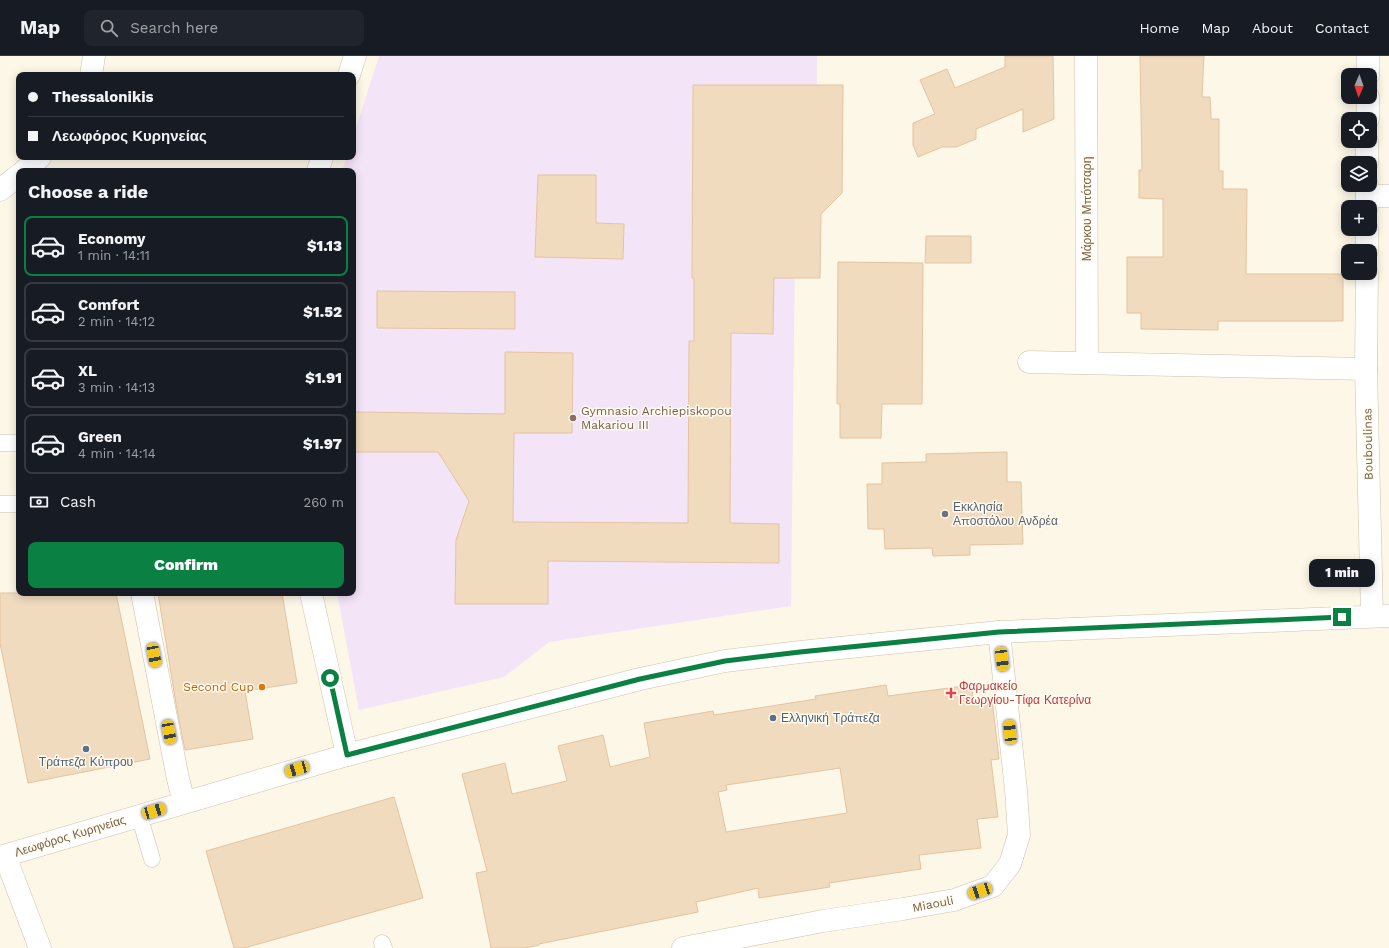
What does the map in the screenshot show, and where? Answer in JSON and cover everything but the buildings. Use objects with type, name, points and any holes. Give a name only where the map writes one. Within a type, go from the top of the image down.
[{"type":"street","points":[[91,72],[94,56]]},
{"type":"street","points":[[350,72],[355,56]]},
{"type":"street","name":"Μάρκου Μπότσαρη","points":[[1086,56],[1087,362]]},
{"type":"street","points":[[1368,56],[1368,68]]},
{"type":"street","points":[[27,168],[37,160]]},
{"type":"street","points":[[0,190],[16,177]]},
{"type":"street","points":[[1367,196],[1389,196]]},
{"type":"street","name":"Bouboulinas","points":[[1367,280],[1366,369],[1380,616]]},
{"type":"street","points":[[1029,362],[1087,362],[1366,369]]},
{"type":"street","points":[[143,596],[184,802]]},
{"type":"street","points":[[312,596],[347,755]]},
{"type":"street","name":"Λεωφόρος Κυρηνείας","points":[[3,857],[139,815],[347,755],[640,679],[725,661],[999,632],[1380,616]]},
{"type":"street","name":"Miaouli","points":[[683,948],[823,921],[954,900],[993,886],[1010,864],[1019,835],[1016,790],[999,632]]},
{"type":"street","points":[[3,857],[40,948]]},
{"type":"lane","points":[[0,443],[16,443]]},
{"type":"lane","points":[[0,504],[16,504]]},
{"type":"lane","points":[[139,815],[152,859]]},
{"type":"shaded area","name":"Gymnasio Archiepiskopou Makariou III","points":[[379,56],[817,56],[816,213],[795,243],[791,606],[549,642],[504,677],[359,710],[338,596],[356,596],[356,168],[343,168],[346,160],[356,160],[356,128]]},
{"type":"place","name":"Gymnasio Archiepiskopou Makariou III","points":[[573,418]]},
{"type":"place","name":"Εκκλησία Αποστόλου Ανδρέα","points":[[945,514]]},
{"type":"place","name":"Second Cup","points":[[262,687]]},
{"type":"place","name":"Φαρμακείο Γεωργίου-Τίφα Κατερίνα","points":[[951,693]]},
{"type":"place","name":"Ελληνική Τράπεζα","points":[[773,718]]},
{"type":"place","name":"Τράπεζα Κύπρου","points":[[86,749]]},
{"type":"route","points":[[330,678],[347,755],[640,679],[725,661],[999,632],[1342,617]]}]
